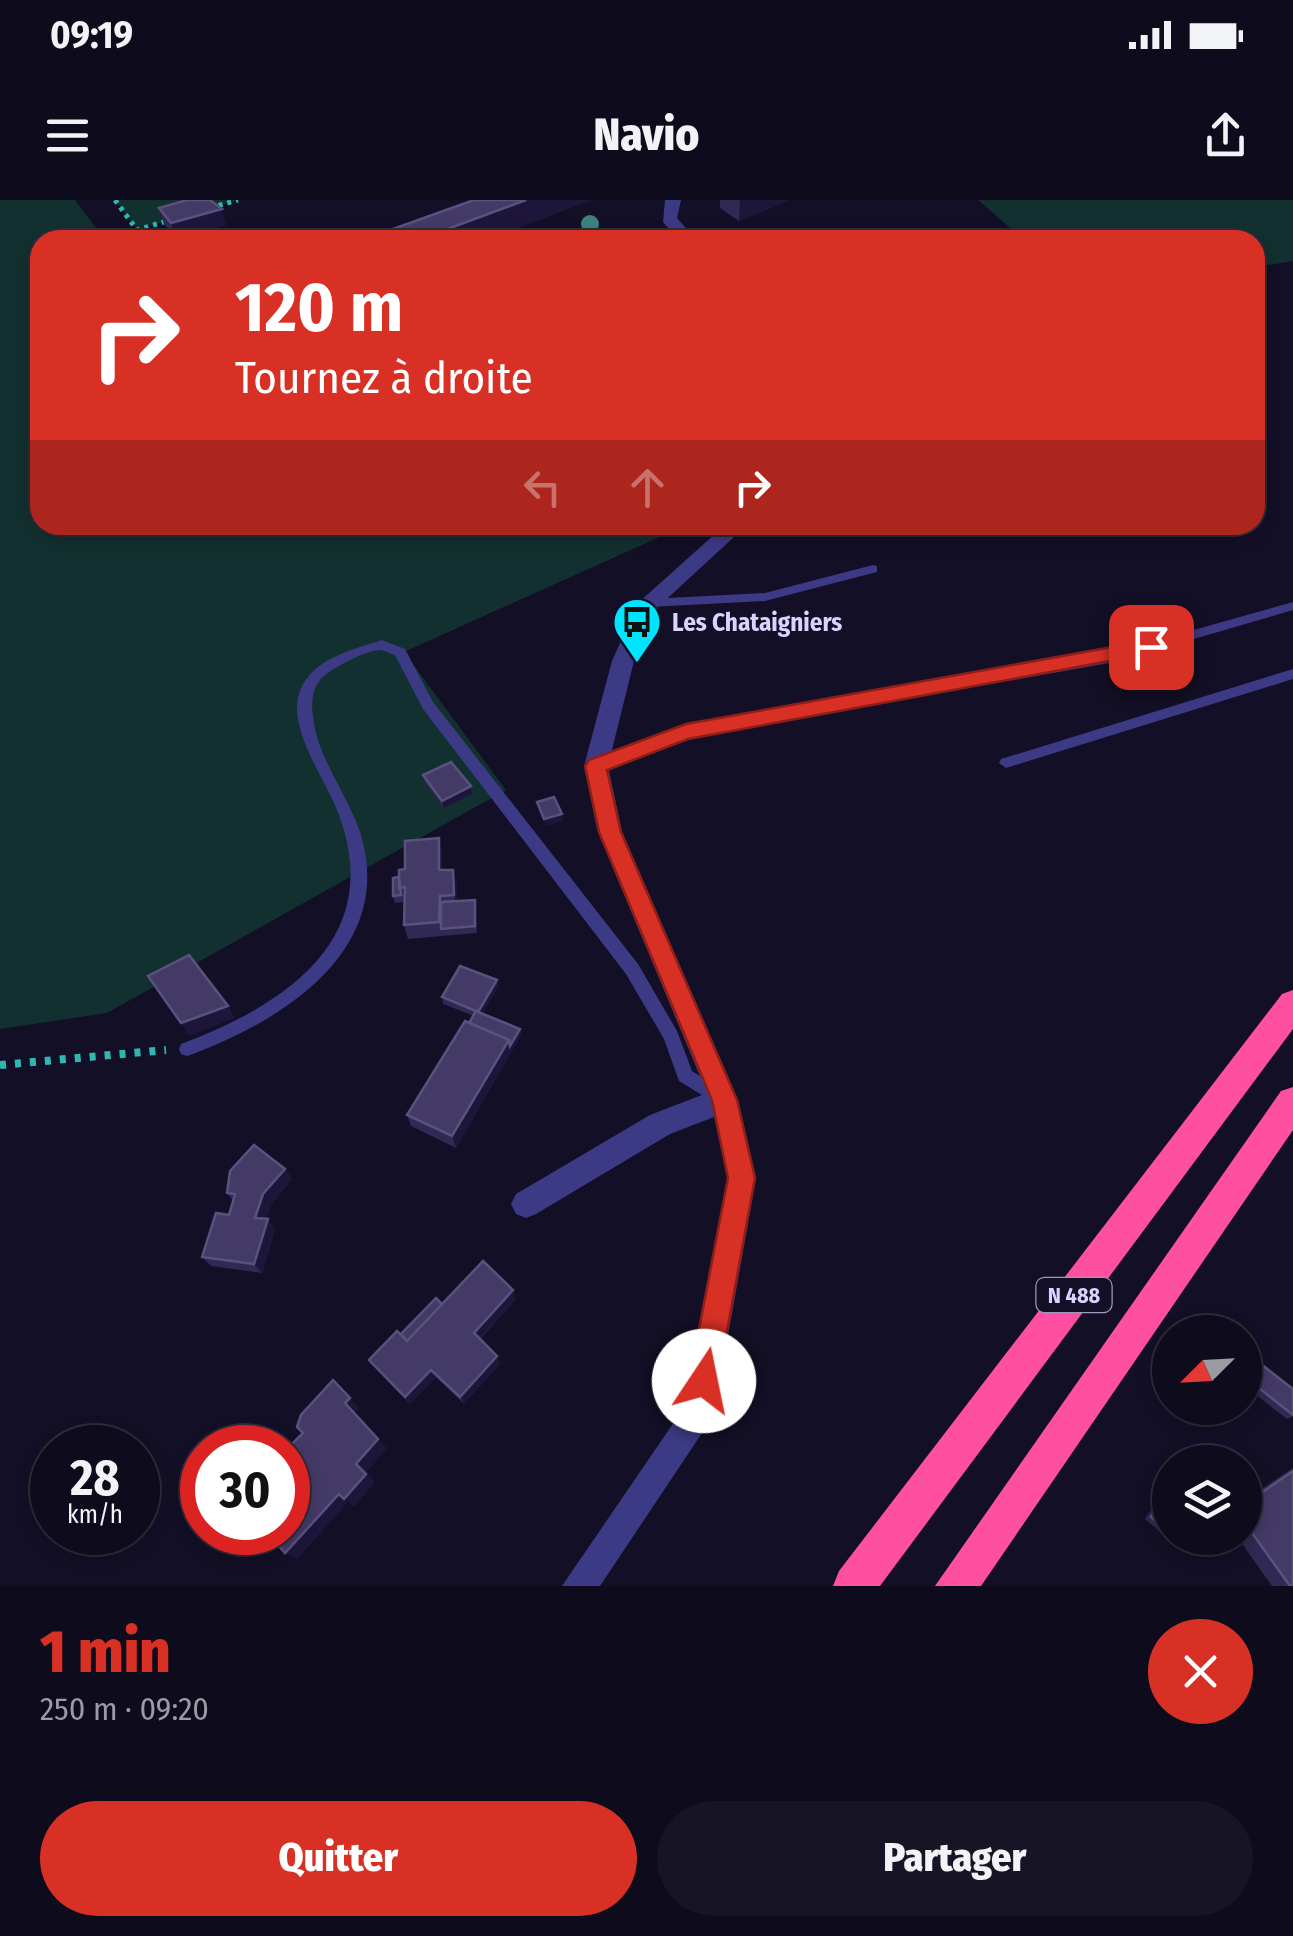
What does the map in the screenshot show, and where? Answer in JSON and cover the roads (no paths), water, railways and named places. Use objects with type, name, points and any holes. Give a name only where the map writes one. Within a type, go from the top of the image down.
[{"type":"highway","name":"N 488","points":[[854,1586],[1293,1004]]},
{"type":"highway","name":"N 488","points":[[956,1586],[1293,1102]]},
{"type":"street","points":[[673,200],[669,219],[679,230]]},
{"type":"street","points":[[580,1586],[698,1415],[742,1178],[724,1100],[610,832],[596,766],[622,662],[649,603],[725,535]]},
{"type":"street","points":[[526,1204],[660,1124],[724,1100]]},
{"type":"lane","points":[[649,603],[766,597],[874,569]]},
{"type":"lane","points":[[596,766],[686,732],[1116,657],[1293,606]]},
{"type":"lane","points":[[187,1049],[256,1022],[333,959],[348,934],[358,902],[354,834],[310,744],[302,711],[310,685],[334,663],[382,646],[400,652],[428,705],[632,969],[670,1036],[685,1076],[724,1100]]},
{"type":"lane","points":[[1006,763],[1293,674]]},
{"type":"place","name":"Les Chataigniers","points":[[637,664]]}]
